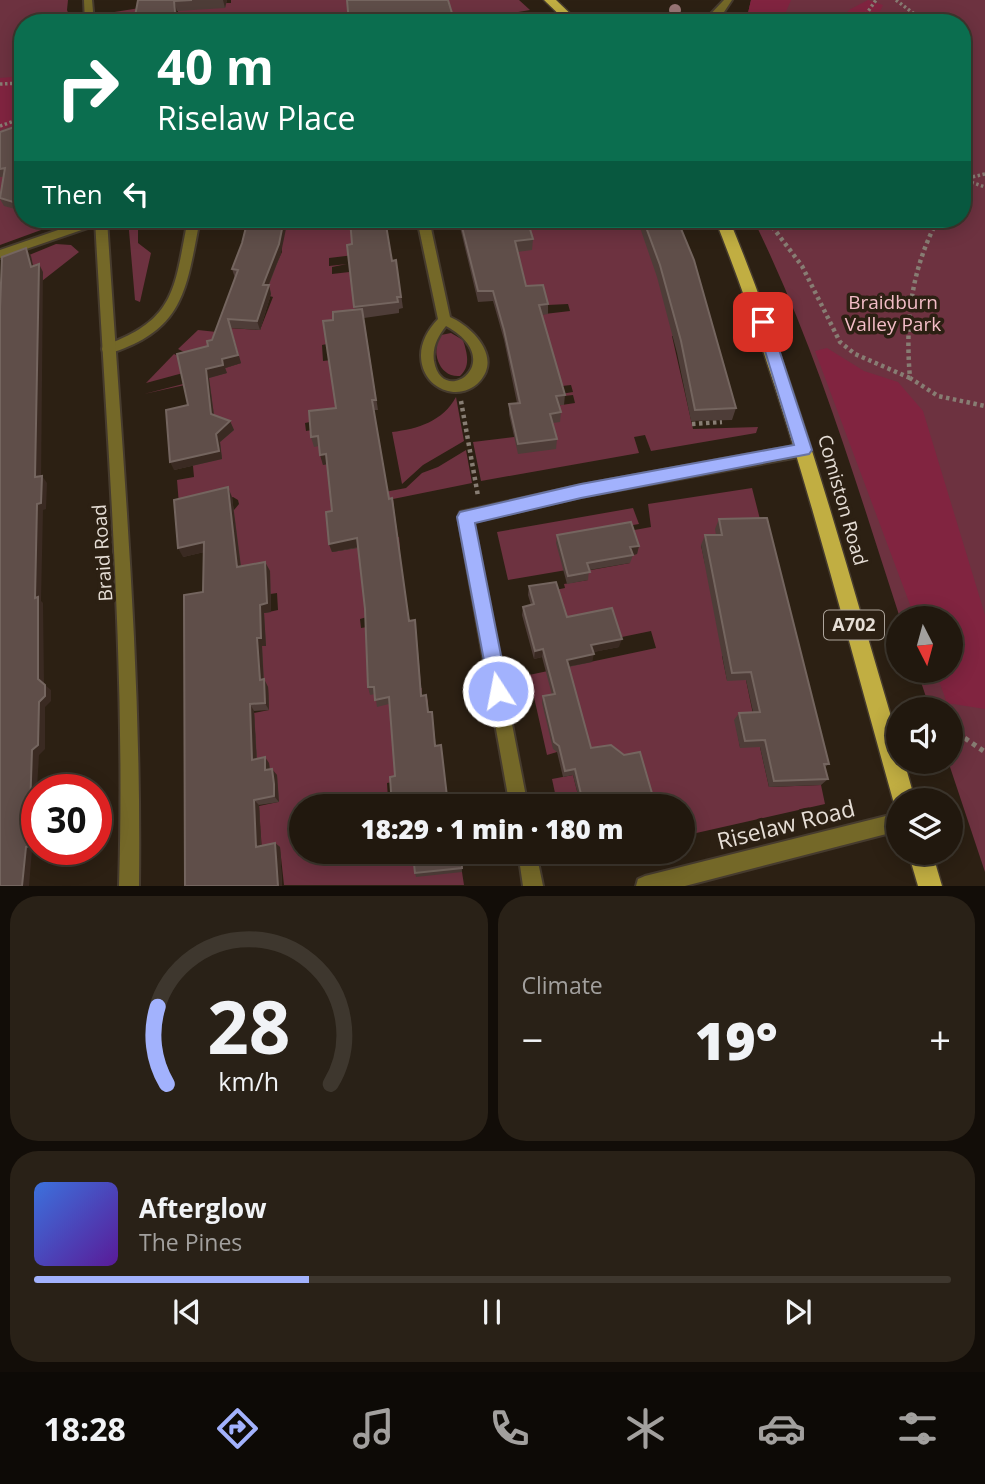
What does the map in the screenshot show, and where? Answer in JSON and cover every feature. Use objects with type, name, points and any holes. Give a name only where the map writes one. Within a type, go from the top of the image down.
[{"type":"main road","points":[[549,0],[565,14]]},
{"type":"main road","name":"Comiston Road","points":[[726,228],[763,322],[804,450],[901,788]]},
{"type":"main road","points":[[924,865],[930,886]]},
{"type":"street","points":[[716,14],[728,0]]},
{"type":"street","points":[[0,254],[75,228]]},
{"type":"street","name":"Braid Road","points":[[101,228],[129,677],[132,800],[130,886]]},
{"type":"street","points":[[108,349],[142,337],[158,325],[170,308],[179,289],[192,228]]},
{"type":"street","points":[[425,228],[444,320]]},
{"type":"street","points":[[444,320],[465,331],[478,351],[478,373],[471,381],[458,386],[448,386],[436,380],[427,363],[429,339],[444,320]]},
{"type":"street","points":[[517,794],[466,517],[581,491],[804,450]]},
{"type":"street","name":"Riselaw Road","points":[[645,886],[886,825]]},
{"type":"street","points":[[529,864],[533,886]]},
{"type":"path","points":[[896,0],[914,14]]},
{"type":"path","points":[[774,228],[797,258],[840,342],[855,354],[910,378],[938,396],[985,406]]},
{"type":"path","points":[[910,378],[907,326],[910,293],[919,257],[934,228]]},
{"type":"path","points":[[458,386],[476,486]]},
{"type":"path","points":[[692,424],[722,422]]},
{"type":"path","points":[[963,735],[985,752]]},
{"type":"green space","points":[[0,0],[68,0],[69,14],[14,14],[14,136],[0,141]]},
{"type":"green space","points":[[176,0],[231,3],[231,0],[519,0],[530,10],[506,14],[162,14],[178,12]]},
{"type":"green space","name":"Braidburn Valley Park","points":[[751,0],[985,0],[985,872],[963,806],[963,788],[957,788],[952,774],[963,774],[963,697],[926,697],[921,683],[963,683],[963,606],[896,606],[816,365],[757,228],[971,228],[971,14],[747,14]]},
{"type":"green space","points":[[159,5],[154,14],[108,14],[108,13]]},
{"type":"green space","points":[[14,174],[14,189],[4,206],[14,205],[14,228],[47,228],[0,245],[0,176]]},
{"type":"green space","points":[[129,228],[138,228],[138,243],[151,253],[140,302],[135,300]]},
{"type":"green space","points":[[279,228],[351,228],[354,255],[329,258],[329,266],[347,264],[332,267],[332,274],[358,271],[356,319],[327,344],[322,345],[323,361],[332,360],[338,416],[305,423],[306,431],[312,430],[349,442],[338,462],[337,501],[406,488],[422,473],[466,450],[472,483],[393,499],[394,508],[388,509],[332,552],[393,542],[393,538],[399,537],[400,549],[367,617],[360,619],[361,628],[367,627],[370,694],[422,688],[422,699],[427,698],[428,702],[397,781],[387,783],[388,794],[289,794],[289,864],[436,864],[462,872],[464,885],[284,885],[280,848],[262,852],[259,806],[278,802],[269,764],[257,766],[254,713],[269,710],[268,687],[252,675],[264,613],[278,610],[277,593],[244,598],[270,590],[269,571],[235,577],[224,512],[234,510],[239,504],[238,500],[233,497],[180,517],[177,480],[194,477],[192,455],[222,459],[215,427],[194,383],[144,394],[226,373],[225,368],[241,363],[188,354],[178,349],[198,330],[226,333],[228,328],[260,330],[273,297],[263,294],[282,252]]},
{"type":"green space","points":[[502,228],[641,228],[691,335],[672,336],[693,429],[758,427],[756,433],[651,451],[645,435],[634,437],[639,453],[481,481],[473,442],[514,437],[549,424],[555,406],[575,403],[573,395],[555,397],[573,392],[571,385],[553,387],[519,317],[570,311],[568,304],[527,306],[518,298],[514,252],[532,249]]},
{"type":"green space","points":[[56,244],[71,245],[79,252],[42,281],[35,274],[30,256],[0,267]]},
{"type":"green space","points":[[451,333],[463,340],[466,350],[467,364],[460,376],[447,373],[438,362],[438,341],[441,335]]},
{"type":"green space","points":[[174,354],[184,359],[183,373],[146,383]]},
{"type":"green space","points":[[456,397],[464,441],[423,465],[402,484],[392,432],[411,429],[437,418]]},
{"type":"green space","points":[[752,488],[762,527],[718,544],[701,545],[705,564],[741,655],[722,656],[727,680],[746,680],[754,719],[735,720],[740,747],[760,747],[769,787],[821,785],[825,804],[695,833],[695,794],[629,794],[557,752],[547,755],[529,675],[656,648],[651,631],[617,638],[561,635],[555,590],[565,588],[564,584],[588,580],[584,567],[508,580],[497,532],[633,508],[639,524],[580,534],[591,570],[630,563],[628,556],[636,554],[629,531],[651,527],[648,504]]},
{"type":"green space","points":[[573,775],[578,794],[555,794],[552,779]]},
{"type":"shaded area","points":[[751,0],[791,0],[785,14],[748,13]]},
{"type":"shaded area","points":[[868,0],[883,5],[878,14],[846,14]]},
{"type":"shaded area","points":[[14,77],[14,125],[0,129],[0,78]]},
{"type":"shaded area","points":[[827,348],[864,371],[898,382],[923,411],[985,615],[985,709],[963,706],[963,697],[945,697],[940,683],[963,683],[963,606],[911,606],[815,351]]},
{"type":"building","points":[[138,0],[192,0],[174,1],[175,14],[135,14]]},
{"type":"building","points":[[347,0],[448,0],[452,14],[348,14]]},
{"type":"building","points":[[14,127],[14,202],[0,198],[5,168],[0,169],[0,132]]},
{"type":"building","points":[[246,228],[282,228],[263,285],[269,285],[257,321],[228,319],[238,355],[222,359],[223,365],[206,369],[211,414],[230,421],[216,434],[219,451],[170,462],[166,410],[188,405],[177,354],[208,346],[207,341],[212,340],[238,270],[232,269]]},
{"type":"building","points":[[351,228],[386,228],[392,261],[396,260],[401,297],[397,297],[398,302],[354,307],[347,245],[352,244]]},
{"type":"building","points":[[462,228],[530,228],[533,239],[515,241],[526,286],[543,285],[548,304],[539,305],[565,395],[556,396],[561,412],[550,414],[557,439],[518,444],[509,404],[520,403],[504,330],[493,291],[478,291]]},
{"type":"building","points":[[646,228],[681,228],[694,260],[736,408],[695,410],[681,341],[660,265]]},
{"type":"building","points":[[26,248],[31,267],[39,264],[35,477],[42,476],[41,503],[37,504],[35,598],[38,597],[38,679],[45,685],[45,696],[39,702],[38,745],[32,750],[31,774],[21,774],[21,865],[24,865],[22,886],[0,886],[2,257]]},
{"type":"building","points":[[362,309],[376,400],[372,400],[389,499],[392,498],[409,621],[415,620],[421,696],[426,695],[428,712],[432,712],[435,746],[441,745],[447,794],[391,794],[390,777],[395,776],[389,697],[375,700],[374,687],[368,687],[365,609],[357,538],[329,544],[326,512],[332,511],[326,454],[320,455],[318,436],[311,437],[309,411],[336,408],[323,321],[333,320],[333,312]]},
{"type":"building","points":[[228,487],[237,567],[265,562],[267,603],[260,605],[261,638],[257,638],[260,680],[264,679],[265,703],[250,704],[252,760],[265,757],[265,770],[272,769],[274,796],[254,800],[256,847],[275,843],[278,886],[185,886],[184,595],[203,592],[204,542],[178,548],[174,500]]},
{"type":"building","points":[[767,518],[829,764],[824,764],[828,779],[774,781],[765,740],[745,741],[739,713],[760,712],[751,672],[732,673],[705,535],[722,535],[719,519]]},
{"type":"building","points":[[631,522],[639,546],[630,547],[633,555],[587,563],[590,572],[568,576],[557,535]]},
{"type":"building","points":[[556,582],[567,617],[612,608],[622,639],[591,645],[594,654],[567,660],[591,748],[611,745],[624,755],[640,752],[652,794],[581,794],[575,769],[565,771],[559,746],[554,742],[543,696],[555,694],[543,649],[535,651],[523,607],[534,604],[529,586]]},
{"type":"building","points":[[414,864],[462,864],[462,868],[415,873]]},
{"type":"route","points":[[498,691],[466,517],[581,491],[804,450],[763,322]]}]
